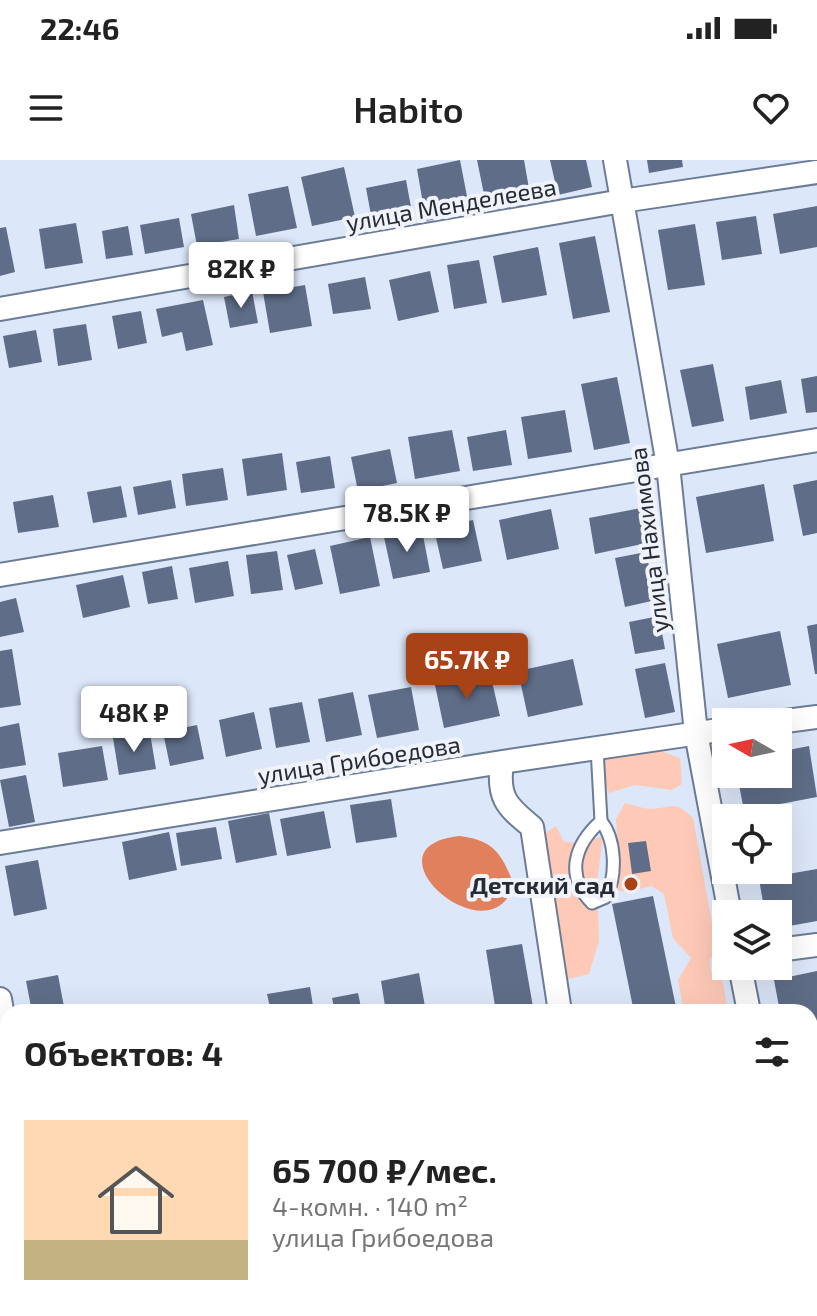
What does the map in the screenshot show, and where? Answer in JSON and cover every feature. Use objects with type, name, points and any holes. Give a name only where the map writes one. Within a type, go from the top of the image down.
[{"type":"street","name":"улица Нахимова","points":[[615,160],[668,465],[696,733],[727,900]]},
{"type":"street","name":"улица Менделеева","points":[[0,309],[622,201],[817,172]]},
{"type":"street","points":[[0,575],[817,440]]},
{"type":"street","points":[[792,720],[817,717]]},
{"type":"street","name":"улица Грибоедова","points":[[0,843],[712,731]]},
{"type":"street","points":[[502,762],[499,782],[508,807],[532,827],[559,1004]]},
{"type":"street","points":[[792,948],[817,945]]},
{"type":"street","points":[[743,980],[747,1004]]},
{"type":"lane","points":[[597,748],[601,821],[609,832],[613,863],[606,897],[592,903],[580,891],[575,855],[587,833],[601,821]]},
{"type":"shaded area","points":[[658,750],[680,758],[682,784],[672,790],[635,785],[609,793],[602,777],[606,758]]},
{"type":"shaded area","points":[[625,803],[649,809],[678,807],[693,818],[712,923],[712,980],[722,980],[727,1004],[682,1004],[678,980],[691,958],[673,938],[664,894],[651,886],[628,892],[612,890],[618,851],[616,819]]},
{"type":"shaded area","points":[[556,826],[564,842],[580,843],[603,836],[597,882],[599,941],[589,974],[568,979],[551,905],[542,835]]},
{"type":"shaded area","points":[[459,836],[489,845],[501,857],[514,885],[504,902],[488,910],[469,909],[450,900],[434,887],[424,871],[423,856],[434,843]]},
{"type":"building","points":[[460,160],[470,212],[426,221],[417,169]]},
{"type":"building","points":[[477,160],[524,160],[531,200],[487,209]]},
{"type":"building","points":[[550,160],[586,160],[592,187],[558,195]]},
{"type":"building","points":[[647,160],[682,160],[683,167],[649,173]]},
{"type":"building","points":[[344,167],[355,217],[312,226],[301,177]]},
{"type":"building","points":[[406,180],[413,218],[373,226],[366,188]]},
{"type":"building","points":[[288,186],[297,228],[256,236],[248,194]]},
{"type":"building","points":[[234,205],[239,239],[197,246],[191,214]]},
{"type":"building","points":[[817,206],[817,247],[780,254],[773,214]]},
{"type":"building","points":[[756,216],[762,254],[722,260],[716,222]]},
{"type":"building","points":[[179,218],[184,247],[145,254],[140,225]]},
{"type":"building","points":[[76,223],[83,263],[45,269],[39,229]]},
{"type":"building","points":[[695,224],[705,285],[668,290],[658,230]]},
{"type":"building","points":[[128,226],[133,255],[106,259],[102,231]]},
{"type":"building","points":[[6,227],[15,272],[0,276],[0,228]]},
{"type":"building","points":[[595,236],[610,312],[573,319],[559,243]]},
{"type":"building","points":[[538,247],[547,295],[502,303],[493,256]]},
{"type":"building","points":[[479,260],[487,303],[454,309],[447,265]]},
{"type":"building","points":[[430,271],[439,312],[398,321],[389,280]]},
{"type":"building","points":[[365,277],[371,309],[333,314],[328,284]]},
{"type":"building","points":[[305,285],[312,326],[270,333],[263,292]]},
{"type":"building","points":[[252,291],[258,323],[230,328],[224,297]]},
{"type":"building","points":[[203,300],[213,345],[186,351],[182,332],[162,337],[156,309]]},
{"type":"building","points":[[141,311],[147,343],[118,349],[112,316]]},
{"type":"building","points":[[86,324],[92,360],[58,366],[53,329]]},
{"type":"building","points":[[36,330],[42,362],[9,368],[3,336]]},
{"type":"building","points":[[713,364],[724,421],[692,427],[680,370]]},
{"type":"building","points":[[817,376],[817,412],[806,413],[801,379]]},
{"type":"building","points":[[617,377],[630,443],[594,450],[581,384]]},
{"type":"building","points":[[781,380],[787,413],[750,420],[745,387]]},
{"type":"building","points":[[565,410],[572,452],[528,459],[521,417]]},
{"type":"building","points":[[452,430],[460,471],[415,479],[408,437]]},
{"type":"building","points":[[506,430],[512,465],[473,471],[467,437]]},
{"type":"building","points":[[390,449],[397,483],[358,491],[351,457]]},
{"type":"building","points":[[282,453],[287,490],[247,496],[242,459]]},
{"type":"building","points":[[330,456],[335,488],[301,493],[296,462]]},
{"type":"building","points":[[223,468],[228,500],[186,506],[182,474]]},
{"type":"building","points":[[171,480],[176,508],[138,515],[133,487]]},
{"type":"building","points":[[817,480],[817,533],[803,536],[793,485]]},
{"type":"building","points":[[764,484],[774,541],[706,553],[696,497]]},
{"type":"building","points":[[121,486],[127,517],[93,523],[87,492]]},
{"type":"building","points":[[53,495],[59,527],[18,533],[13,502]]},
{"type":"building","points":[[641,508],[647,543],[595,554],[589,518]]},
{"type":"building","points":[[551,509],[559,549],[507,560],[499,520]]},
{"type":"building","points":[[473,520],[482,561],[443,569],[434,529]]},
{"type":"building","points":[[422,530],[430,572],[393,579],[384,537]]},
{"type":"building","points":[[370,537],[380,586],[340,594],[330,546]]},
{"type":"building","points":[[315,549],[323,584],[295,590],[287,555]]},
{"type":"building","points":[[277,551],[283,590],[251,594],[246,555]]},
{"type":"building","points":[[646,552],[656,600],[625,607],[615,558]]},
{"type":"building","points":[[228,561],[234,596],[195,603],[189,568]]},
{"type":"building","points":[[172,566],[178,599],[148,604],[142,572]]},
{"type":"building","points":[[123,575],[130,607],[83,618],[76,585]]},
{"type":"building","points":[[16,598],[24,632],[0,637],[0,602]]},
{"type":"building","points":[[659,616],[665,649],[635,654],[629,622]]},
{"type":"building","points":[[817,624],[817,674],[815,674],[807,626]]},
{"type":"building","points":[[780,631],[791,685],[728,698],[717,644]]},
{"type":"building","points":[[12,649],[21,705],[0,708],[0,651]]},
{"type":"building","points":[[573,659],[583,705],[528,717],[518,671]]},
{"type":"building","points":[[665,663],[675,712],[645,718],[635,669]]},
{"type":"building","points":[[490,673],[500,716],[444,728],[435,685]]},
{"type":"building","points":[[411,687],[419,730],[377,738],[368,695]]},
{"type":"building","points":[[353,692],[362,735],[326,742],[318,699]]},
{"type":"building","points":[[302,702],[310,742],[276,748],[269,708]]},
{"type":"building","points":[[254,712],[262,749],[226,757],[219,720]]},
{"type":"building","points":[[19,723],[26,765],[0,769],[0,727]]},
{"type":"building","points":[[197,725],[204,759],[170,766],[163,732]]},
{"type":"building","points":[[150,733],[156,769],[119,775],[113,738]]},
{"type":"building","points":[[102,746],[108,780],[63,787],[58,753]]},
{"type":"building","points":[[809,746],[817,797],[780,804],[743,804],[740,788],[792,788],[792,749]]},
{"type":"building","points":[[26,775],[35,822],[9,827],[0,780]]},
{"type":"building","points":[[391,799],[397,837],[356,843],[350,805]]},
{"type":"building","points":[[324,811],[331,848],[287,856],[280,819]]},
{"type":"building","points":[[269,813],[277,855],[236,863],[228,821]]},
{"type":"building","points":[[216,827],[222,859],[181,866],[176,833]]},
{"type":"building","points":[[169,832],[177,870],[129,880],[122,842]]},
{"type":"building","points":[[646,841],[651,871],[632,874],[628,843]]},
{"type":"building","points":[[38,860],[47,909],[14,916],[5,866]]},
{"type":"building","points":[[817,869],[817,921],[792,925],[792,900],[763,900],[760,884],[792,884],[792,873]]},
{"type":"building","points":[[653,896],[675,1004],[632,1004],[612,904]]},
{"type":"building","points":[[522,944],[532,1004],[495,1004],[486,950]]},
{"type":"building","points":[[817,971],[817,1004],[778,1004],[774,980],[792,980],[792,976]]},
{"type":"building","points":[[419,973],[425,1004],[385,1004],[381,981]]},
{"type":"building","points":[[58,975],[63,1004],[30,1004],[26,981]]},
{"type":"building","points":[[310,987],[313,1004],[269,1004],[267,994]]},
{"type":"building","points":[[358,993],[360,1004],[333,1004],[332,998]]},
{"type":"place","name":"Детский сад","points":[[631,884]]}]
